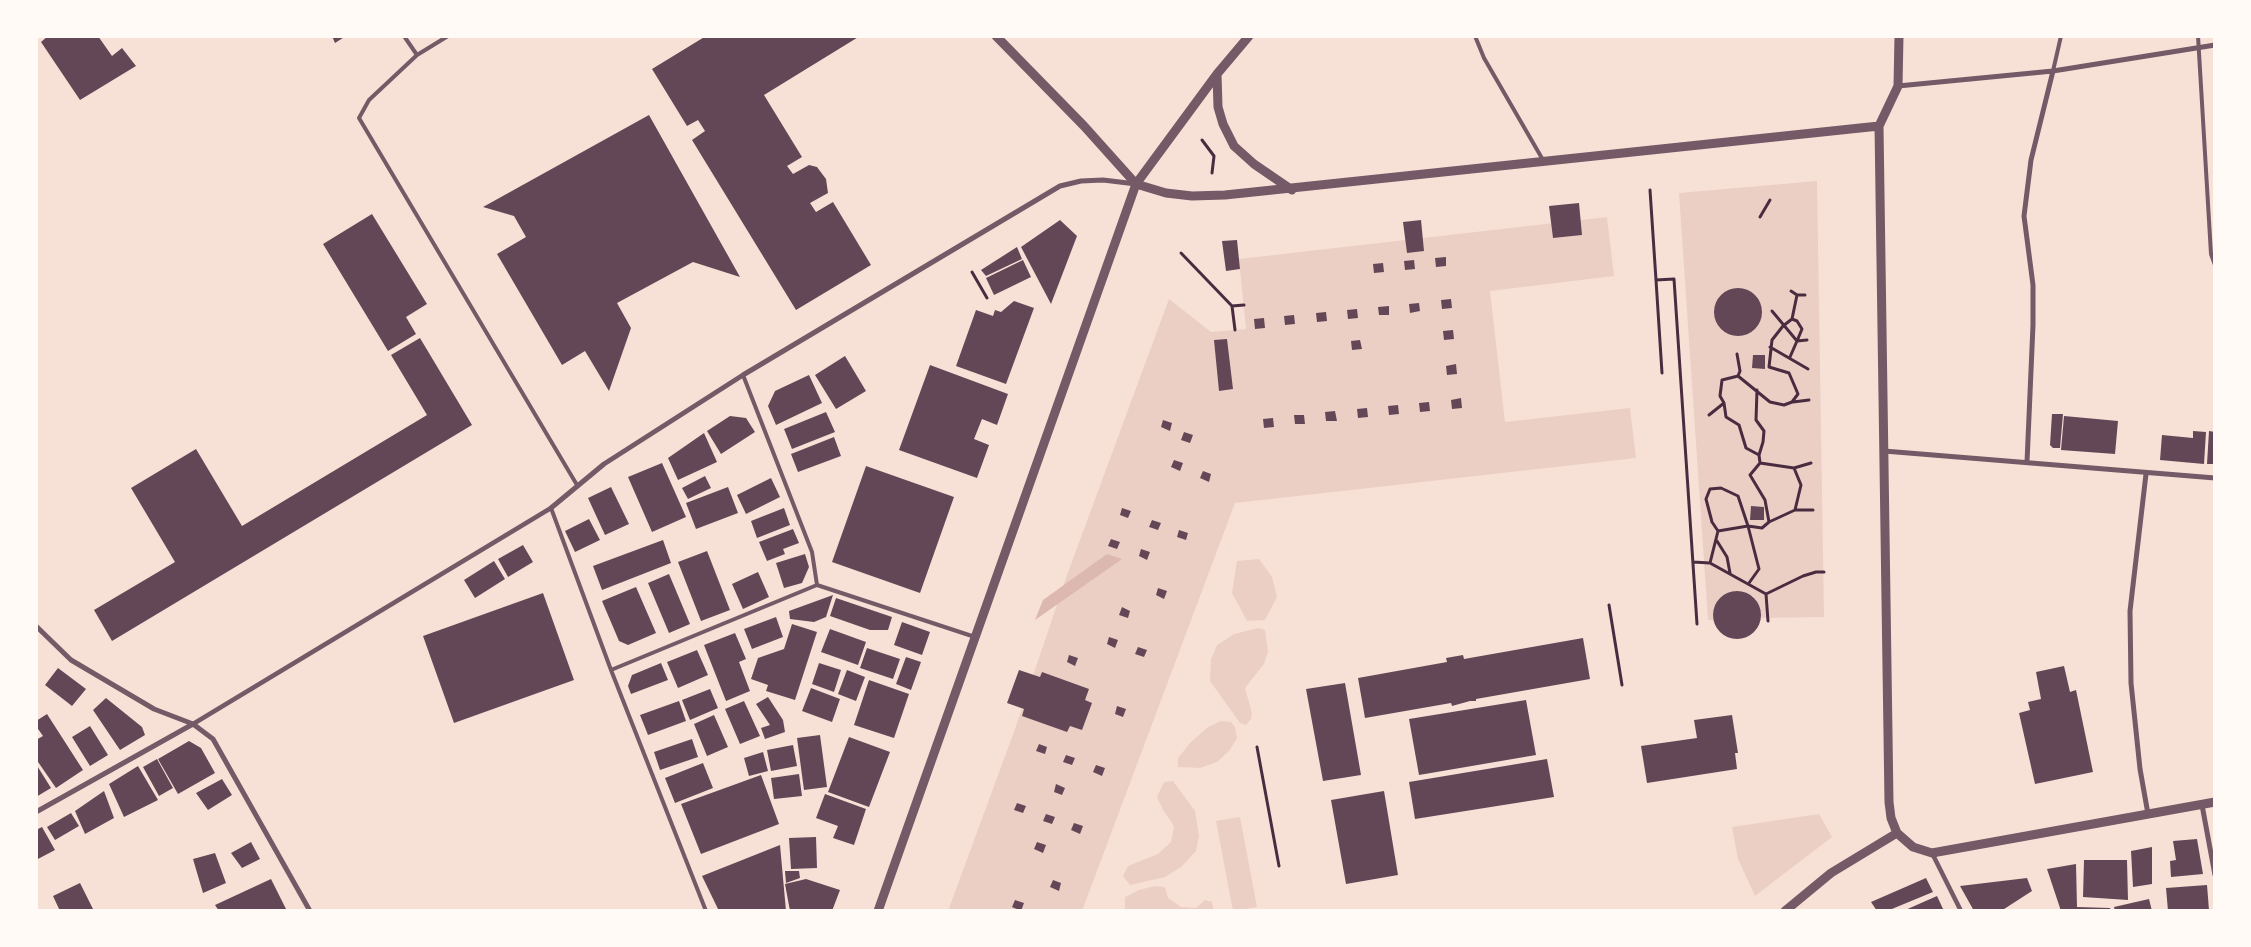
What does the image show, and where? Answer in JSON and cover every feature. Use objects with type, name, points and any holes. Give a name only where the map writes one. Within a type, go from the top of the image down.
[{"type":"street","points":[[996,36],[1080,122],[1136,184]]},
{"type":"street","points":[[878,911],[1136,184],[1217,74],[1249,36]]},
{"type":"street","points":[[1899,36],[1898,86],[1879,126],[1889,802],[1891,818],[1897,833],[1914,846],[1932,853],[2215,802]]},
{"type":"street","points":[[1898,86],[2053,71],[2215,45]]},
{"type":"street","points":[[2026,462],[2033,325],[2033,285],[2024,216],[2031,160],[2053,71]]},
{"type":"street","points":[[1217,74],[1218,106],[1223,124],[1234,146],[1248,160],[1292,190]]},
{"type":"street","points":[[36,812],[193,724],[551,508],[604,464],[743,375],[1060,186],[1081,181],[1103,180],[1136,184],[1166,193],[1192,196],[1292,190],[1543,160],[1879,126]]},
{"type":"street","points":[[1884,451],[2146,474],[2215,478]]},
{"type":"street","points":[[2146,474],[2130,611],[2130,647],[2135,721],[2148,814]]},
{"type":"street","points":[[36,626],[72,660],[154,709],[193,724],[214,739],[310,911]]},
{"type":"street","points":[[2202,804],[2215,875]]},
{"type":"street","points":[[1785,911],[1831,873],[1897,833]]},
{"type":"street","points":[[1932,853],[1961,911]]},
{"type":"lane","points":[[404,36],[418,55]]},
{"type":"lane","points":[[448,36],[418,55],[369,100],[359,118],[577,485]]},
{"type":"lane","points":[[1475,36],[1484,58],[1543,160]]},
{"type":"lane","points":[[2053,71],[2061,36]]},
{"type":"lane","points":[[2198,36],[2211,254],[2215,265]]},
{"type":"lane","points":[[743,375],[812,552],[817,585]]},
{"type":"lane","points":[[551,508],[610,670],[706,911]]},
{"type":"lane","points":[[610,670],[817,585],[976,637]]},
{"type":"path","points":[[1202,140],[1214,156],[1212,173]]},
{"type":"path","points":[[1650,190],[1662,373]]},
{"type":"path","points":[[1760,217],[1770,200]]},
{"type":"path","points":[[1181,253],[1232,306],[1235,330]]},
{"type":"path","points":[[972,272],[987,298]]},
{"type":"path","points":[[1656,280],[1674,279],[1698,624]]},
{"type":"path","points":[[1791,291],[1797,295],[1805,295]]},
{"type":"path","points":[[1792,402],[1798,394],[1788,373],[1769,367],[1770,347],[1776,334],[1792,319],[1797,295]]},
{"type":"path","points":[[1232,306],[1244,305]]},
{"type":"path","points":[[1772,311],[1796,340],[1806,340]]},
{"type":"path","points":[[1790,357],[1802,329],[1797,321],[1792,319]]},
{"type":"path","points":[[1770,347],[1808,369]]},
{"type":"path","points":[[1738,354],[1740,371],[1738,376]]},
{"type":"path","points":[[1759,455],[1746,448],[1738,425],[1726,418],[1724,403],[1720,396],[1722,380],[1738,376],[1758,390],[1770,402],[1784,405],[1809,400]]},
{"type":"path","points":[[1758,390],[1756,420],[1764,431],[1763,442],[1759,455],[1760,463],[1750,475],[1765,500],[1769,522]]},
{"type":"path","points":[[1708,415],[1724,403]]},
{"type":"path","points":[[1760,463],[1794,468],[1801,464],[1811,463]]},
{"type":"path","points":[[1794,468],[1801,485],[1795,510]]},
{"type":"path","points":[[1710,563],[1718,531],[1712,522],[1706,499],[1710,489],[1722,488],[1738,496],[1748,526],[1760,569],[1749,583]]},
{"type":"path","points":[[1718,531],[1748,526],[1762,528],[1769,522],[1795,510],[1814,510]]},
{"type":"path","points":[[1717,541],[1727,557],[1730,573]]},
{"type":"path","points":[[1693,562],[1710,563],[1766,594]]},
{"type":"path","points":[[1766,594],[1803,576],[1824,572]]},
{"type":"path","points":[[1766,594],[1768,621]]},
{"type":"path","points":[[1609,605],[1622,685]]},
{"type":"path","points":[[1257,747],[1279,866]]},
{"type":"shaded area","points":[[1817,181],[1824,617],[1761,618],[1758,603],[1753,596],[1738,591],[1722,596],[1714,609],[1713,620],[1708,620],[1679,193]]},
{"type":"shaded area","points":[[1607,217],[1614,276],[1490,291],[1505,422],[1630,408],[1636,458],[1235,503],[1082,911],[948,911],[1015,729],[1067,575],[1169,299],[1211,332],[1246,329],[1239,259]]},
{"type":"shaded area","points":[[1107,554],[1122,559],[1035,620],[1043,600]]},
{"type":"shaded area","points":[[1259,559],[1272,577],[1277,597],[1265,620],[1247,621],[1232,593],[1237,561]]},
{"type":"shaded area","points":[[1258,628],[1265,630],[1268,652],[1264,664],[1245,688],[1252,713],[1251,719],[1246,725],[1240,723],[1210,681],[1211,659],[1217,645],[1234,634]]},
{"type":"shaded area","points":[[1221,721],[1231,722],[1235,727],[1237,738],[1229,751],[1217,762],[1200,768],[1178,767],[1178,758],[1190,743],[1208,727]]},
{"type":"shaded area","points":[[1173,781],[1195,811],[1199,836],[1196,851],[1181,867],[1165,877],[1130,885],[1123,876],[1128,866],[1158,854],[1171,842],[1174,826],[1157,797],[1164,782]]},
{"type":"shaded area","points":[[1819,814],[1832,837],[1755,896],[1738,859],[1732,827]]},
{"type":"shaded area","points":[[1240,817],[1257,907],[1233,911],[1216,821]]},
{"type":"shaded area","points":[[1155,886],[1165,887],[1168,898],[1181,907],[1196,908],[1205,900],[1212,902],[1214,911],[1125,911],[1125,897],[1139,890]]},
{"type":"building","points":[[48,36],[98,36],[112,56],[122,48],[136,66],[80,100],[41,42]]},
{"type":"building","points":[[332,36],[346,36],[335,43]]},
{"type":"building","points":[[706,36],[860,36],[764,95],[802,157],[787,166],[793,174],[809,165],[817,167],[826,179],[828,193],[810,203],[816,212],[833,202],[871,265],[796,310],[692,140],[705,131],[698,120],[687,126],[652,69]]},
{"type":"building","points":[[649,115],[740,277],[693,262],[617,303],[631,328],[609,391],[585,351],[562,365],[497,254],[526,237],[514,216],[483,207]]},
{"type":"building","points":[[1579,203],[1582,235],[1553,238],[1549,206]]},
{"type":"building","points":[[372,214],[427,304],[406,317],[416,334],[388,351],[323,244]]},
{"type":"building","points":[[1060,220],[1077,236],[1051,304],[1021,247]]},
{"type":"building","points":[[1421,220],[1424,251],[1407,253],[1403,222]]},
{"type":"building","points":[[1237,240],[1240,269],[1226,271],[1222,241]]},
{"type":"building","points":[[1017,247],[1022,259],[986,276],[981,270]]},
{"type":"building","points":[[1446,257],[1446,266],[1436,267],[1435,258]]},
{"type":"building","points":[[1023,260],[1031,277],[994,295],[986,278]]},
{"type":"building","points":[[1414,260],[1415,269],[1405,270],[1404,261]]},
{"type":"building","points":[[1383,263],[1384,272],[1374,273],[1373,264]]},
{"type":"building","points":[[1738,288],[1747,290],[1755,295],[1760,303],[1762,312],[1760,321],[1755,329],[1747,334],[1738,336],[1729,334],[1721,329],[1716,321],[1714,312],[1716,303],[1721,295],[1729,290]]},
{"type":"building","points":[[1451,299],[1452,308],[1442,309],[1441,300]]},
{"type":"building","points":[[1014,301],[1034,308],[1006,384],[956,366],[976,310],[993,316],[995,310],[1001,312]]},
{"type":"building","points":[[1419,303],[1420,311],[1410,313],[1409,304]]},
{"type":"building","points":[[1389,306],[1389,315],[1379,315],[1378,307]]},
{"type":"building","points":[[1357,309],[1358,318],[1348,319],[1347,310]]},
{"type":"building","points":[[1326,312],[1327,321],[1317,322],[1316,313]]},
{"type":"building","points":[[1294,315],[1295,324],[1285,325],[1284,316]]},
{"type":"building","points":[[1264,318],[1265,328],[1255,329],[1254,319]]},
{"type":"building","points":[[1453,330],[1454,339],[1444,340],[1443,331]]},
{"type":"building","points":[[420,338],[472,425],[112,641],[94,610],[175,562],[131,488],[196,449],[242,526],[427,415],[391,355]]},
{"type":"building","points":[[1227,339],[1233,389],[1219,391],[1214,340]]},
{"type":"building","points":[[1360,340],[1362,349],[1352,350],[1351,341]]},
{"type":"building","points":[[1753,355],[1765,355],[1765,369],[1752,368]]},
{"type":"building","points":[[845,356],[866,391],[836,409],[815,375]]},
{"type":"building","points":[[1456,364],[1457,374],[1447,375],[1446,366]]},
{"type":"building","points":[[930,365],[1008,394],[997,425],[982,419],[974,439],[989,445],[977,478],[899,450]]},
{"type":"building","points":[[809,375],[822,403],[776,425],[768,406],[775,391]]},
{"type":"building","points":[[1461,398],[1462,408],[1452,409],[1451,400]]},
{"type":"building","points":[[1429,402],[1430,411],[1420,412],[1419,403]]},
{"type":"building","points":[[1398,405],[1399,414],[1389,415],[1388,406]]},
{"type":"building","points":[[1367,408],[1368,417],[1358,418],[1357,409]]},
{"type":"building","points":[[1335,411],[1337,421],[1326,421],[1325,412]]},
{"type":"building","points":[[826,412],[835,432],[792,449],[784,429]]},
{"type":"building","points":[[2052,414],[2063,414],[2060,448],[2053,448],[2050,445]]},
{"type":"building","points":[[1294,415],[1304,415],[1305,424],[1295,424]]},
{"type":"building","points":[[730,416],[746,418],[755,432],[721,454],[707,431]]},
{"type":"building","points":[[2064,416],[2118,421],[2115,454],[2061,450]]},
{"type":"building","points":[[1273,418],[1274,427],[1264,428],[1263,419]]},
{"type":"building","points":[[1163,420],[1172,423],[1170,431],[1161,427]]},
{"type":"building","points":[[2193,431],[2206,432],[2204,464],[2160,460],[2162,435],[2193,438]]},
{"type":"building","points":[[2209,431],[2215,432],[2215,464],[2207,464]]},
{"type":"building","points":[[1184,432],[1193,435],[1190,443],[1181,440]]},
{"type":"building","points":[[704,433],[717,462],[678,480],[668,458]]},
{"type":"building","points":[[834,437],[841,456],[798,472],[791,454]]},
{"type":"building","points":[[1174,460],[1183,463],[1180,471],[1171,467]]},
{"type":"building","points":[[662,463],[686,517],[652,532],[628,477]]},
{"type":"building","points":[[866,466],[954,497],[920,593],[832,562]]},
{"type":"building","points":[[1203,471],[1211,474],[1209,482],[1200,478]]},
{"type":"building","points":[[705,476],[711,488],[688,499],[682,488]]},
{"type":"building","points":[[771,478],[780,497],[746,514],[737,495]]},
{"type":"building","points":[[611,487],[629,524],[605,535],[588,498]]},
{"type":"building","points":[[728,487],[738,513],[696,529],[686,503]]},
{"type":"building","points":[[1751,506],[1764,507],[1764,520],[1750,520]]},
{"type":"building","points":[[784,508],[790,525],[757,538],[751,521]]},
{"type":"building","points":[[1122,508],[1131,511],[1128,518],[1120,515]]},
{"type":"building","points":[[589,519],[600,540],[575,552],[565,531]]},
{"type":"building","points":[[1152,520],[1161,523],[1158,530],[1149,527]]},
{"type":"building","points":[[793,529],[799,543],[783,549],[785,554],[767,561],[759,542]]},
{"type":"building","points":[[1179,530],[1188,533],[1186,540],[1177,537]]},
{"type":"building","points":[[1111,539],[1120,542],[1117,549],[1108,546]]},
{"type":"building","points":[[663,540],[671,563],[602,590],[593,566]]},
{"type":"building","points":[[523,545],[533,562],[508,577],[498,559]]},
{"type":"building","points":[[1141,549],[1150,552],[1147,560],[1139,556]]},
{"type":"building","points":[[707,551],[730,610],[701,621],[678,562]]},
{"type":"building","points":[[805,554],[809,567],[802,583],[784,588],[776,563]]},
{"type":"building","points":[[494,561],[505,579],[475,598],[464,580]]},
{"type":"building","points":[[758,572],[769,597],[743,609],[732,584]]},
{"type":"building","points":[[669,574],[690,624],[669,633],[648,583]]},
{"type":"building","points":[[636,587],[656,633],[628,645],[619,641],[602,601]]},
{"type":"building","points":[[1158,588],[1167,591],[1164,599],[1156,595]]},
{"type":"building","points":[[1737,591],[1746,593],[1754,598],[1759,606],[1761,615],[1759,624],[1754,632],[1746,637],[1737,639],[1728,637],[1720,632],[1715,624],[1713,615],[1715,606],[1720,598],[1728,593]]},
{"type":"building","points":[[543,593],[574,680],[454,723],[423,636]]},
{"type":"building","points":[[833,595],[826,617],[814,622],[790,619],[789,611]]},
{"type":"building","points":[[836,598],[892,617],[888,630],[870,630],[830,616]]},
{"type":"building","points":[[1122,607],[1130,611],[1128,618],[1119,615]]},
{"type":"building","points":[[776,617],[783,637],[752,649],[744,629]]},
{"type":"building","points":[[902,622],[930,632],[922,655],[894,645]]},
{"type":"building","points":[[792,624],[817,632],[795,700],[766,691],[768,685],[751,679],[758,658],[784,649]]},
{"type":"building","points":[[830,629],[866,642],[858,665],[821,652]]},
{"type":"building","points":[[735,633],[746,659],[739,662],[750,691],[726,701],[704,645]]},
{"type":"building","points":[[1109,637],[1118,640],[1115,648],[1107,644]]},
{"type":"building","points":[[1583,638],[1590,679],[1476,699],[1476,701],[1452,706],[1451,703],[1365,718],[1358,678],[1447,662],[1446,658],[1463,655],[1464,659]]},
{"type":"building","points":[[1138,647],[1147,650],[1144,657],[1135,654]]},
{"type":"building","points":[[867,648],[900,659],[893,679],[860,668]]},
{"type":"building","points":[[697,650],[708,675],[678,688],[667,662]]},
{"type":"building","points":[[1069,655],[1078,658],[1075,666],[1067,662]]},
{"type":"building","points":[[906,657],[921,662],[911,690],[896,684]]},
{"type":"building","points":[[661,663],[668,680],[631,694],[628,686],[632,675]]},
{"type":"building","points":[[819,663],[841,670],[834,692],[812,684]]},
{"type":"building","points":[[2064,666],[2070,692],[2076,690],[2093,772],[2035,784],[2019,713],[2030,710],[2028,702],[2041,699],[2036,672]]},
{"type":"building","points":[[58,668],[86,689],[72,706],[45,685]]},
{"type":"building","points":[[847,670],[865,677],[856,701],[838,694]]},
{"type":"building","points":[[1019,670],[1040,677],[1042,672],[1089,689],[1085,700],[1092,703],[1082,730],[1070,726],[1067,732],[1022,716],[1024,709],[1007,703]]},
{"type":"building","points":[[869,680],[909,694],[894,738],[854,725]]},
{"type":"building","points":[[1345,683],[1361,775],[1323,781],[1306,689]]},
{"type":"building","points":[[811,688],[840,699],[832,722],[802,711]]},
{"type":"building","points":[[710,689],[718,708],[690,720],[682,700]]},
{"type":"building","points":[[768,697],[783,720],[785,732],[765,739],[761,728],[770,725],[756,704]]},
{"type":"building","points":[[106,698],[142,727],[145,735],[120,750],[93,710]]},
{"type":"building","points":[[1526,700],[1536,755],[1419,775],[1409,719]]},
{"type":"building","points":[[679,701],[686,721],[648,735],[640,715]]},
{"type":"building","points":[[744,701],[760,736],[740,744],[725,709]]},
{"type":"building","points":[[1117,706],[1126,709],[1123,717],[1115,714]]},
{"type":"building","points":[[47,714],[83,770],[56,788],[36,759],[36,740],[43,736],[36,726],[36,721]]},
{"type":"building","points":[[714,715],[728,747],[707,756],[694,724]]},
{"type":"building","points":[[1732,715],[1738,753],[1735,753],[1737,769],[1647,783],[1641,746],[1697,738],[1694,720]]},
{"type":"building","points":[[90,726],[108,755],[90,766],[72,737]]},
{"type":"building","points":[[820,735],[827,787],[804,790],[797,738]]},
{"type":"building","points":[[849,737],[890,752],[869,807],[828,792]]},
{"type":"building","points":[[692,739],[698,757],[660,770],[654,752]]},
{"type":"building","points":[[189,741],[201,748],[215,773],[178,794],[158,759]]},
{"type":"building","points":[[1039,744],[1047,747],[1045,754],[1036,751]]},
{"type":"building","points":[[793,745],[797,766],[771,771],[767,750]]},
{"type":"building","points":[[763,752],[768,771],[749,776],[744,758]]},
{"type":"building","points":[[1066,755],[1075,758],[1072,765],[1063,762]]},
{"type":"building","points":[[157,759],[173,788],[159,796],[143,767]]},
{"type":"building","points":[[1547,759],[1554,797],[1415,819],[1409,782]]},
{"type":"building","points":[[703,763],[713,788],[675,803],[665,778]]},
{"type":"building","points":[[36,764],[51,788],[36,797]]},
{"type":"building","points":[[1096,765],[1105,768],[1102,776],[1093,772]]},
{"type":"building","points":[[138,766],[158,800],[124,817],[109,784]]},
{"type":"building","points":[[799,774],[802,796],[774,799],[771,778]]},
{"type":"building","points":[[761,775],[779,824],[701,854],[681,804]]},
{"type":"building","points":[[222,779],[232,795],[208,810],[196,793]]},
{"type":"building","points":[[1056,784],[1065,788],[1062,795],[1054,792]]},
{"type":"building","points":[[104,791],[114,818],[85,834],[75,811]]},
{"type":"building","points":[[1384,791],[1398,875],[1346,884],[1331,800]]},
{"type":"building","points":[[825,794],[866,809],[854,845],[833,838],[838,826],[816,818]]},
{"type":"building","points":[[1017,803],[1026,806],[1023,813],[1014,810]]},
{"type":"building","points":[[71,813],[79,826],[55,840],[47,827]]},
{"type":"building","points":[[1046,814],[1055,817],[1052,824],[1043,821]]},
{"type":"building","points":[[1074,823],[1083,826],[1080,834],[1071,830]]},
{"type":"building","points":[[42,827],[55,850],[36,860],[36,830]]},
{"type":"building","points":[[816,837],[817,868],[791,869],[789,838]]},
{"type":"building","points":[[2197,839],[2203,874],[2171,877],[2170,861],[2176,860],[2173,841]]},
{"type":"building","points":[[251,842],[260,859],[242,868],[231,853]]},
{"type":"building","points":[[1037,842],[1046,845],[1043,853],[1034,849]]},
{"type":"building","points":[[780,845],[786,911],[719,911],[702,876]]},
{"type":"building","points":[[2152,847],[2152,884],[2133,887],[2131,851]]},
{"type":"building","points":[[215,853],[226,883],[203,893],[193,859]]},
{"type":"building","points":[[2084,860],[2127,860],[2128,900],[2083,897]]},
{"type":"building","points":[[2076,864],[2077,907],[2110,908],[2111,911],[2061,911],[2047,869]]},
{"type":"building","points":[[785,871],[799,871],[800,878],[786,883]]},
{"type":"building","points":[[1926,878],[1933,892],[1887,911],[1877,911],[1871,902]]},
{"type":"building","points":[[2027,878],[2032,891],[2001,911],[1974,911],[1960,886]]},
{"type":"building","points":[[271,879],[287,911],[219,911],[215,905]]},
{"type":"building","points":[[806,879],[840,890],[832,911],[790,911],[785,884]]},
{"type":"building","points":[[1053,880],[1061,883],[1059,891],[1050,887]]},
{"type":"building","points":[[80,883],[94,911],[60,911],[53,896]]},
{"type":"building","points":[[2207,885],[2209,910],[2168,911],[2166,888]]},
{"type":"building","points":[[1937,896],[1944,911],[1903,911]]},
{"type":"building","points":[[2149,899],[2152,911],[2115,911],[2114,907]]},
{"type":"building","points":[[1015,900],[1024,903],[1021,911],[1012,907]]}]
